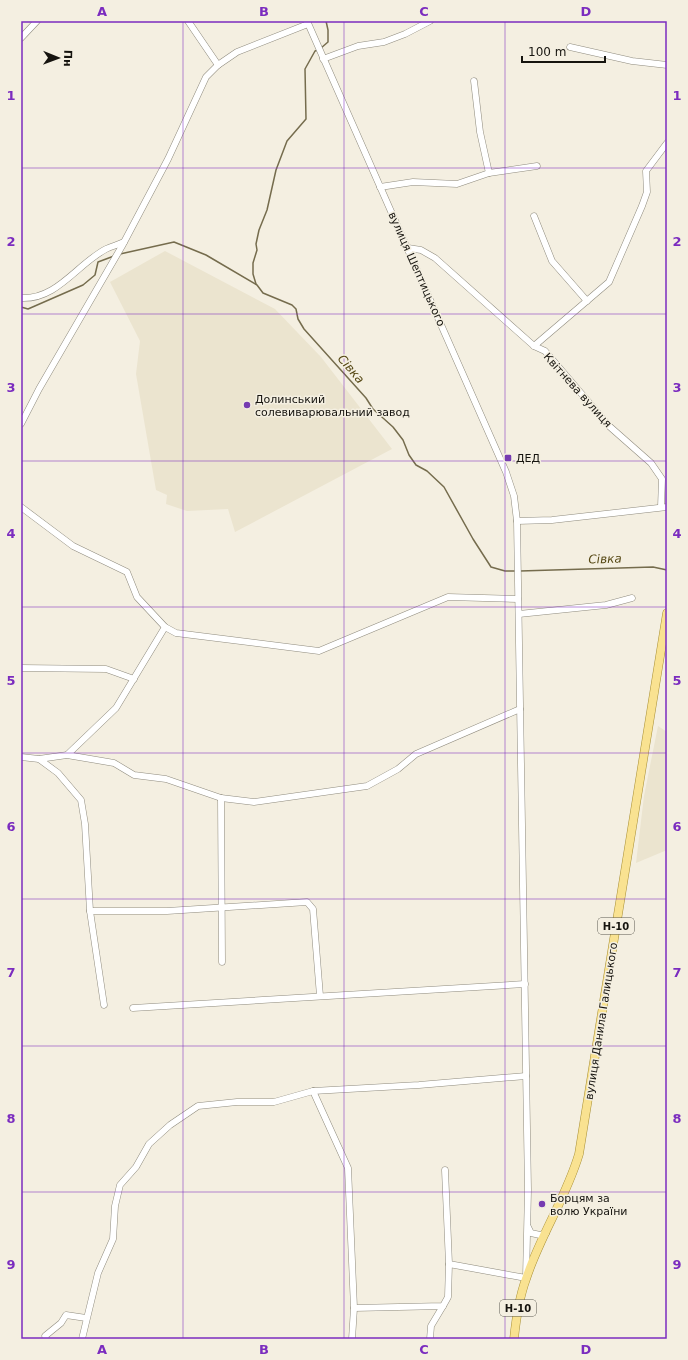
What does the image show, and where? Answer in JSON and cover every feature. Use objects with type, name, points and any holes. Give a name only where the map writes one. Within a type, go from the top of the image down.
[{"type":"main road","name":"вулиця Данила Галицького","points":[[526,1278],[572,1177],[579,1154],[667,613]]},
{"type":"main road","name":"Н-10","points":[[514,1339],[520,1297],[526,1278]]},
{"type":"street","points":[[21,38],[37,21]]},
{"type":"street","points":[[188,21],[218,65]]},
{"type":"street","points":[[323,58],[358,46],[391,39],[430,21]]},
{"type":"street","points":[[21,424],[123,244],[168,159],[206,77],[218,65],[250,46],[307,23]]},
{"type":"street","name":"вулиця Шептицького","points":[[307,23],[408,248],[506,472],[514,496],[517,521],[519,614],[526,1076],[526,1278]]},
{"type":"street","points":[[570,47],[632,61],[667,65]]},
{"type":"street","points":[[474,81],[480,132],[489,173]]},
{"type":"street","points":[[534,346],[609,282],[647,192],[646,171],[667,143]]},
{"type":"street","points":[[380,187],[413,182],[457,184],[489,173],[537,166]]},
{"type":"street","points":[[534,216],[552,261],[587,300]]},
{"type":"street","points":[[21,298],[32,298],[50,291],[106,249],[123,244]]},
{"type":"street","name":"Квітнева вулиця","points":[[408,248],[421,250],[435,258],[534,346],[545,351],[609,426],[652,463],[662,478],[664,507]]},
{"type":"street","points":[[21,507],[73,546],[127,572],[137,597],[165,627],[176,633],[319,651],[448,597],[518,599]]},
{"type":"street","points":[[517,521],[552,520],[664,507]]},
{"type":"street","points":[[519,614],[606,605],[632,598]]},
{"type":"street","points":[[67,755],[116,708],[165,627]]},
{"type":"street","points":[[21,668],[106,669],[134,679]]},
{"type":"street","points":[[21,757],[39,759],[67,755],[114,763],[134,775],[166,779],[221,798],[254,802],[367,786],[398,769],[416,754],[520,709]]},
{"type":"street","points":[[39,759],[58,773],[81,800],[85,824],[90,911],[104,1005]]},
{"type":"street","points":[[221,798],[222,962]]},
{"type":"street","points":[[90,911],[166,911],[307,902],[313,909],[320,996]]},
{"type":"street","points":[[133,1008],[524,984]]},
{"type":"street","points":[[82,1339],[98,1273],[113,1239],[115,1206],[120,1185],[136,1167],[149,1144],[170,1125],[198,1106],[237,1102],[274,1102],[313,1090],[419,1085],[526,1076]]},
{"type":"street","points":[[313,1090],[348,1168],[354,1308],[352,1339]]},
{"type":"street","points":[[430,1339],[431,1326],[448,1297],[449,1264],[445,1170]]},
{"type":"street","points":[[527,1224],[531,1232],[540,1234],[546,1233]]},
{"type":"street","points":[[449,1264],[526,1278]]},
{"type":"street","points":[[354,1308],[443,1306]]},
{"type":"street","points":[[46,1339],[45,1336],[61,1323],[66,1315],[86,1318]]},
{"type":"shaded area","points":[[165,251],[275,309],[321,357],[392,449],[235,532],[228,509],[187,511],[166,504],[167,495],[156,490],[136,374],[140,341],[110,282]]},
{"type":"shaded area","points":[[658,726],[667,732],[667,850],[636,863],[644,796]]},
{"type":"waterway","points":[[321,48],[328,42],[326,21]]},
{"type":"waterway","points":[[256,284],[253,274],[253,263],[257,250],[256,244],[259,230],[267,210],[276,170],[287,141],[306,119],[305,69],[315,51],[318,50]]},
{"type":"waterway","name":"Сівка","points":[[120,254],[174,242],[206,255],[257,285],[263,293],[292,305],[296,309],[298,319],[304,329],[366,398],[373,409],[393,427],[403,440],[409,455],[416,465],[427,471],[444,487],[473,539],[491,567],[505,571],[516,571]]},
{"type":"waterway","name":"Сівка","points":[[21,307],[28,309],[83,285],[95,275],[98,262],[114,256]]},
{"type":"waterway","name":"Сівка","points":[[520,571],[653,567],[667,570]]},
{"type":"place","name":"Долинський солевиварювальний завод","points":[[247,405]]},
{"type":"place","name":"ДЕД","points":[[508,458]]},
{"type":"place","name":"Борцям за волю України","points":[[542,1204]]}]
